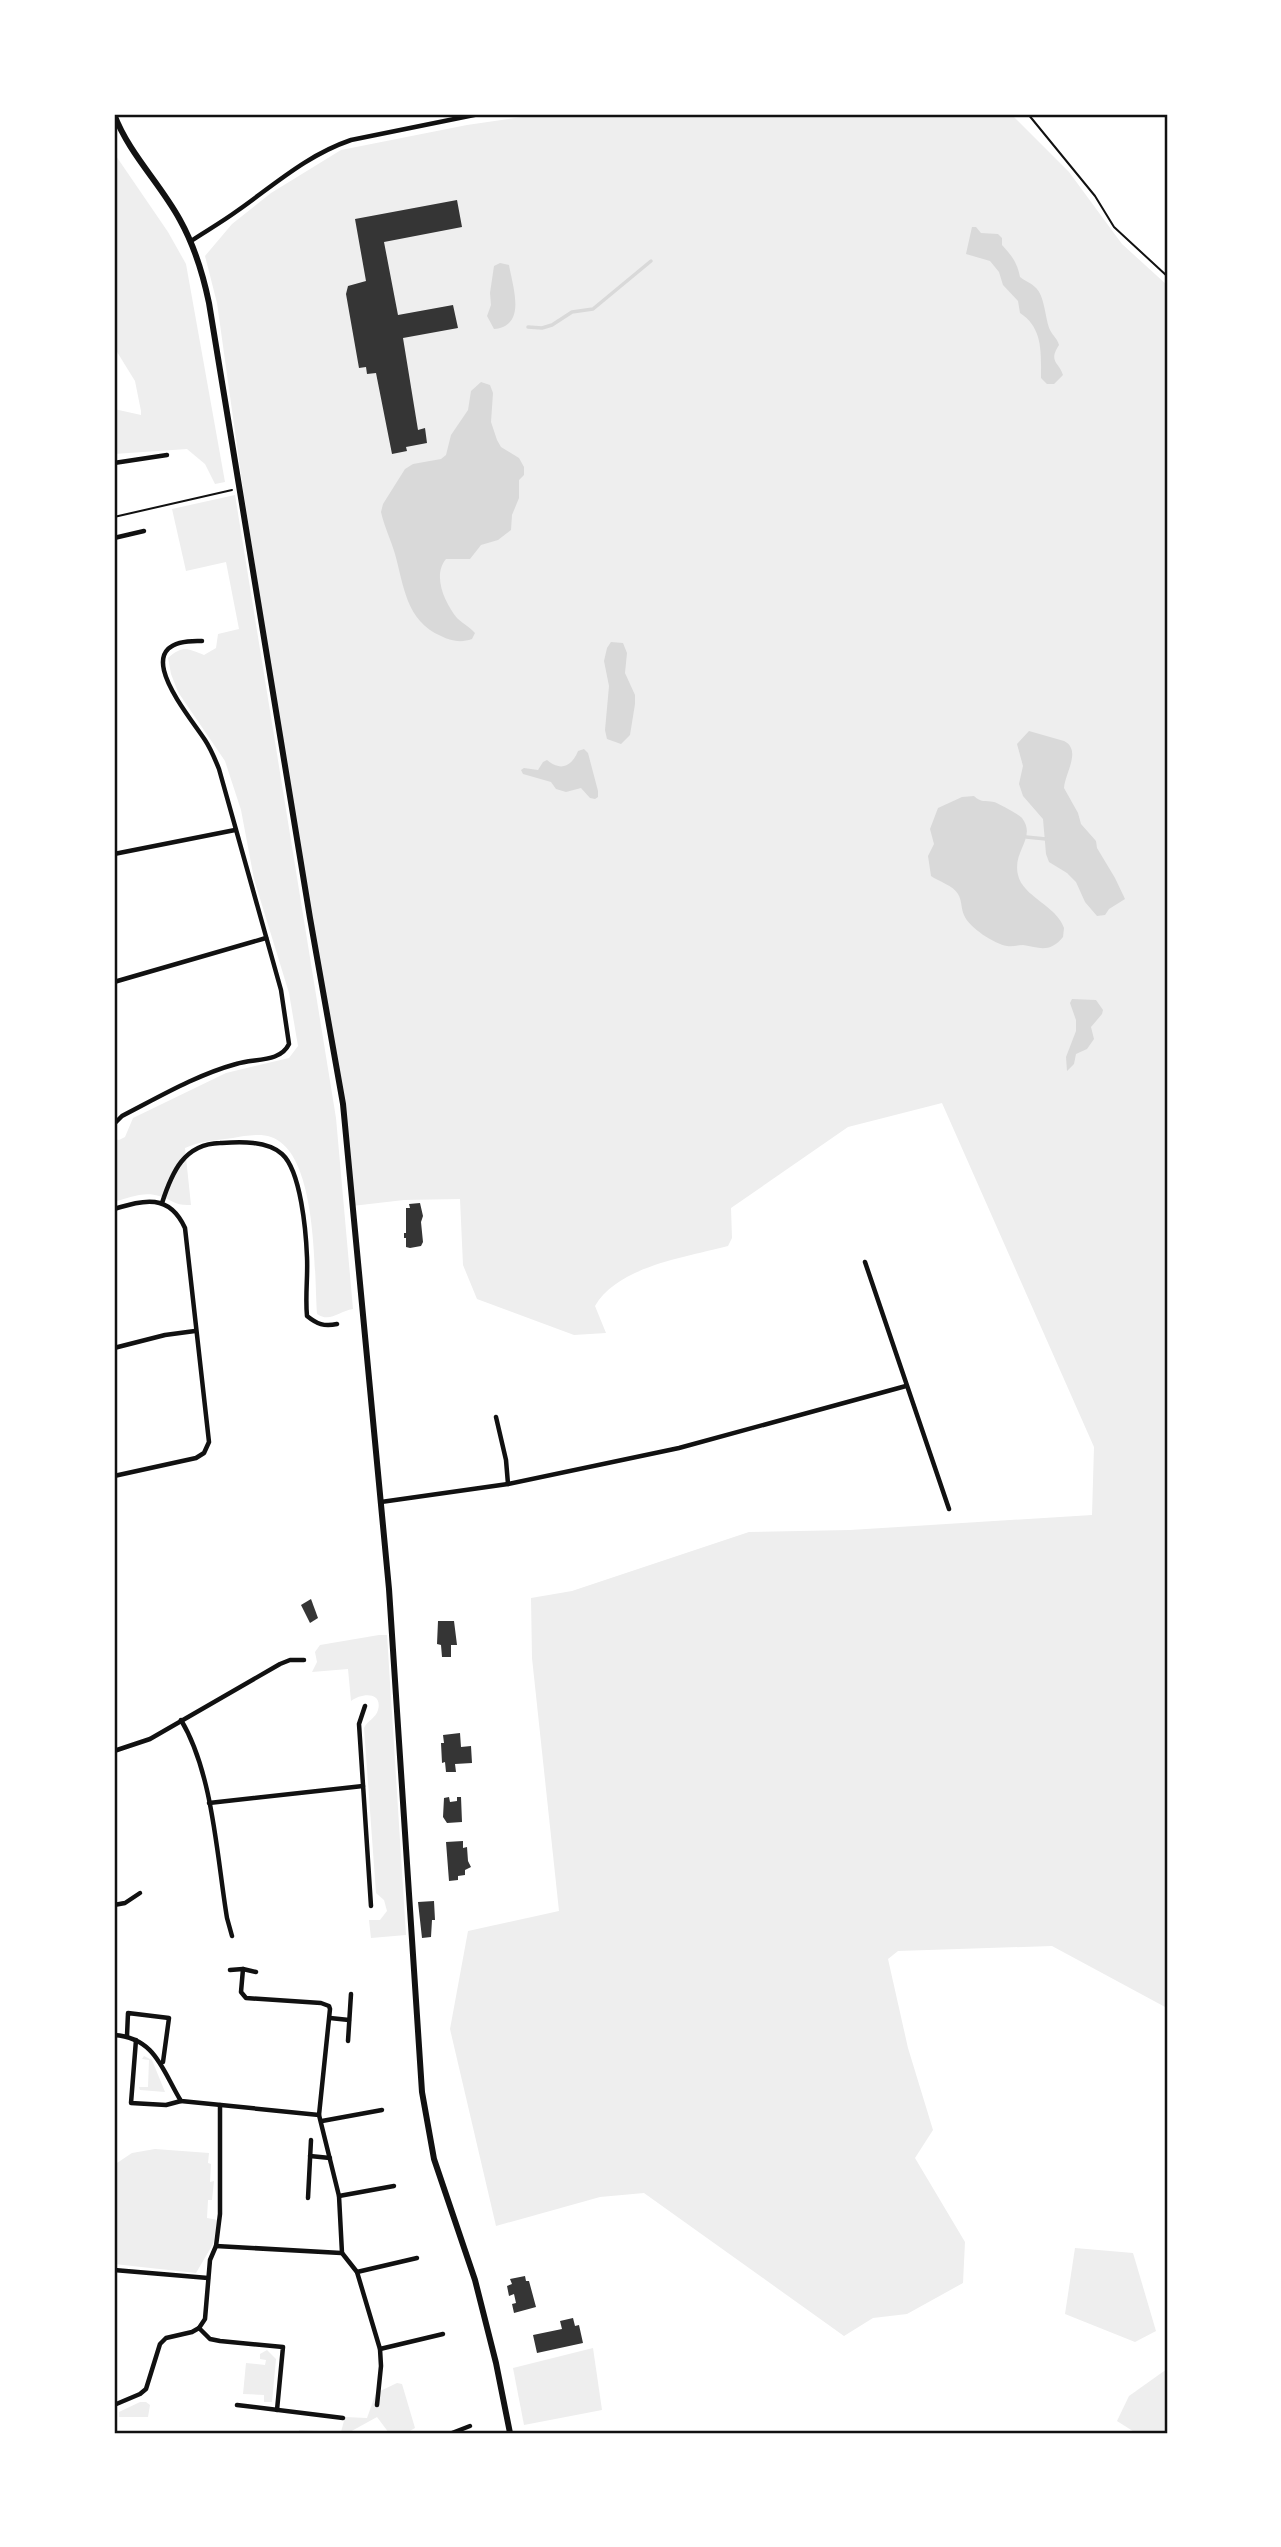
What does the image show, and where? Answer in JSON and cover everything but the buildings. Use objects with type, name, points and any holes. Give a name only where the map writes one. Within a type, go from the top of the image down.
[{"type":"street","points":[[114,114],[131,149],[179,218],[191,241],[202,270],[209,303],[343,1104],[399,1720],[422,2092],[434,2159],[467,2250],[496,2363],[510,2433]]},
{"type":"street","points":[[191,241],[239,210],[299,165],[331,147],[479,114]]},
{"type":"street","points":[[114,463],[167,455]]},
{"type":"street","points":[[114,538],[144,531]]},
{"type":"street","points":[[114,1124],[122,1116],[207,1074],[237,1063],[279,1056],[289,1044],[281,990],[235,830],[229,798],[216,761],[174,694],[163,665],[163,656],[168,646],[176,642],[201,641]]},
{"type":"street","points":[[114,854],[235,830]]},
{"type":"street","points":[[114,982],[266,938]]},
{"type":"street","points":[[162,1203],[180,1161],[194,1149],[216,1143],[243,1143],[267,1146],[283,1155],[293,1170],[300,1200],[307,1257],[307,1316],[316,1323],[328,1326],[337,1324]]},
{"type":"street","points":[[114,1209],[141,1201],[162,1203],[179,1215],[185,1228],[209,1442],[207,1450],[196,1458],[114,1476]]},
{"type":"street","points":[[865,1262],[949,1509]]},
{"type":"street","points":[[114,1348],[164,1335],[195,1331]]},
{"type":"street","points":[[380,1502],[508,1484],[679,1448],[906,1386]]},
{"type":"street","points":[[496,1417],[506,1460],[508,1484]]},
{"type":"street","points":[[114,1751],[141,1744],[279,1664],[290,1660],[303,1660]]},
{"type":"street","points":[[365,1706],[359,1724],[371,1906]]},
{"type":"street","points":[[181,1720],[195,1746],[209,1803],[226,1919],[232,1936]]},
{"type":"street","points":[[209,1803],[363,1786]]},
{"type":"street","points":[[114,1905],[125,1903],[140,1893]]},
{"type":"street","points":[[243,1969],[241,1992],[246,1997],[326,2004],[330,2009],[320,2118],[339,2196],[342,2253],[357,2272],[380,2349],[377,2405]]},
{"type":"street","points":[[230,1970],[256,1972]]},
{"type":"street","points":[[348,2041],[351,1994]]},
{"type":"street","points":[[127,2036],[128,2013],[169,2018],[163,2063],[181,2101]]},
{"type":"street","points":[[330,2018],[349,2020]]},
{"type":"street","points":[[114,2035],[136,2039],[163,2063]]},
{"type":"street","points":[[136,2039],[131,2103],[166,2105],[181,2101],[320,2118],[382,2110]]},
{"type":"street","points":[[114,2405],[146,2389],[160,2344],[166,2338],[199,2328],[205,2319],[210,2260],[216,2246],[220,2214],[220,2105]]},
{"type":"street","points":[[308,2197],[311,2140]]},
{"type":"street","points":[[310,2156],[330,2158]]},
{"type":"street","points":[[339,2196],[394,2186]]},
{"type":"street","points":[[216,2246],[342,2253]]},
{"type":"street","points":[[357,2272],[417,2258]]},
{"type":"street","points":[[114,2270],[208,2278]]},
{"type":"street","points":[[199,2328],[210,2339],[220,2342],[283,2347],[277,2410]]},
{"type":"street","points":[[380,2349],[443,2334]]},
{"type":"street","points":[[237,2405],[343,2418]]},
{"type":"street","points":[[452,2433],[470,2426]]},
{"type":"path","points":[[1028,114],[1095,196],[1114,227],[1167,275]]},
{"type":"path","points":[[114,517],[240,489]]},
{"type":"shaded area","points":[[543,114],[1011,114],[1069,172],[1122,244],[1167,285],[1167,2008],[1052,1946],[898,1951],[888,1959],[908,2048],[933,2130],[915,2158],[965,2242],[963,2283],[907,2314],[873,2318],[844,2336],[644,2193],[600,2197],[496,2226],[450,2029],[468,1931],[559,1911],[532,1658],[531,1598],[572,1591],[749,1532],[850,1530],[1092,1515],[1094,1447],[942,1103],[848,1127],[731,1208],[732,1238],[728,1246],[655,1265],[620,1281],[606,1292],[595,1306],[606,1333],[574,1335],[477,1299],[463,1265],[460,1199],[404,1200],[352,1206],[343,1104],[310,918],[243,489],[217,303],[205,256],[232,224],[271,193],[341,150],[467,125]]},
{"type":"shaded area","points":[[114,153],[168,232],[186,264],[225,482],[215,484],[205,464],[187,449],[114,454],[114,409],[141,415],[141,411],[135,381],[114,347]]},
{"type":"shaded area","points":[[972,227],[976,227],[981,233],[998,234],[1002,238],[1002,245],[1016,263],[1020,277],[1041,296],[1050,330],[1059,345],[1054,359],[1063,375],[1054,384],[1047,384],[1041,378],[1037,333],[1028,319],[1020,313],[1018,301],[1003,285],[999,272],[990,261],[966,254]]},
{"type":"shaded area","points":[[500,263],[509,265],[515,304],[511,321],[494,329],[487,316],[491,305],[494,266]]},
{"type":"shaded area","points":[[481,382],[490,385],[493,393],[491,422],[497,440],[501,447],[519,458],[524,467],[524,475],[519,480],[519,498],[512,515],[511,530],[498,540],[481,545],[470,559],[446,559],[442,566],[440,581],[448,605],[457,618],[475,633],[472,639],[456,641],[429,629],[413,612],[381,512],[383,504],[405,469],[413,464],[441,459],[446,455],[451,435],[468,410],[471,391]]},
{"type":"shaded area","points":[[235,495],[336,1118],[353,1309],[330,1317],[317,1314],[314,1244],[305,1189],[298,1166],[286,1147],[271,1137],[247,1136],[203,1142],[185,1148],[191,1205],[181,1205],[148,1194],[114,1202],[114,1139],[125,1137],[133,1118],[226,1073],[289,1058],[298,1046],[289,993],[254,879],[241,810],[225,761],[178,692],[168,658],[186,649],[204,655],[216,648],[218,634],[239,629],[226,562],[186,571],[172,509]]},
{"type":"shaded area","points":[[611,642],[623,643],[627,653],[625,673],[635,695],[630,735],[621,744],[607,739],[605,730],[609,686],[604,661]]},
{"type":"shaded area","points":[[1029,731],[1064,741],[1072,750],[1064,788],[1081,824],[1096,841],[1097,848],[1125,899],[1109,909],[1105,915],[1097,916],[1085,902],[1076,882],[1049,862],[1043,819],[1023,796],[1019,784],[1023,766],[1017,744]]},
{"type":"shaded area","points":[[584,749],[588,753],[598,791],[598,797],[595,799],[590,798],[581,788],[566,792],[556,789],[551,782],[523,774],[521,770],[538,770],[547,760],[557,766],[566,766],[578,751]]},
{"type":"shaded area","points":[[974,796],[1009,809],[1020,816],[1026,825],[1026,838],[1018,859],[1018,875],[1026,889],[1060,920],[1064,928],[1063,937],[1054,945],[1044,948],[1009,946],[989,939],[967,920],[956,891],[931,876],[928,856],[934,844],[930,829],[938,808],[962,797]]},
{"type":"shaded area","points":[[1072,999],[1096,1000],[1103,1010],[1091,1027],[1094,1039],[1087,1049],[1076,1054],[1074,1064],[1067,1071],[1066,1057],[1076,1031],[1076,1020],[1070,1003]]},
{"type":"shaded area","points":[[387,1635],[406,1935],[371,1938],[369,1920],[380,1920],[387,1911],[384,1900],[376,1893],[364,1728],[377,1713],[379,1704],[377,1699],[370,1695],[351,1701],[348,1669],[312,1672],[317,1662],[315,1652],[320,1645]]},
{"type":"shaded area","points":[[144,2056],[152,2060],[165,2092],[140,2090],[139,2087],[148,2087],[149,2060],[142,2059]]},
{"type":"shaded area","points":[[155,2149],[209,2153],[210,2182],[214,2181],[212,2200],[208,2200],[207,2218],[218,2220],[213,2244],[196,2273],[114,2264],[114,2165],[132,2153]]},
{"type":"shaded area","points":[[1075,2248],[1133,2253],[1156,2331],[1135,2342],[1065,2314]]},
{"type":"shaded area","points":[[593,2348],[602,2410],[524,2425],[513,2368]]},
{"type":"shaded area","points":[[267,2350],[276,2359],[272,2402],[264,2402],[264,2395],[243,2394],[246,2363],[265,2365],[266,2360],[260,2359],[260,2354]]},
{"type":"shaded area","points":[[1167,2369],[1167,2433],[1136,2433],[1117,2421],[1129,2396]]},
{"type":"shaded area","points":[[397,2383],[402,2384],[415,2428],[406,2433],[389,2433],[377,2417],[348,2433],[299,2433],[299,2430],[341,2432],[345,2417],[367,2418],[376,2393]]},
{"type":"shaded area","points":[[140,2402],[150,2405],[148,2417],[119,2417],[119,2412]]},
{"type":"waterway","points":[[528,327],[542,328],[572,312],[593,309],[651,261]]},
{"type":"waterway","points":[[1026,837],[1046,839]]}]
